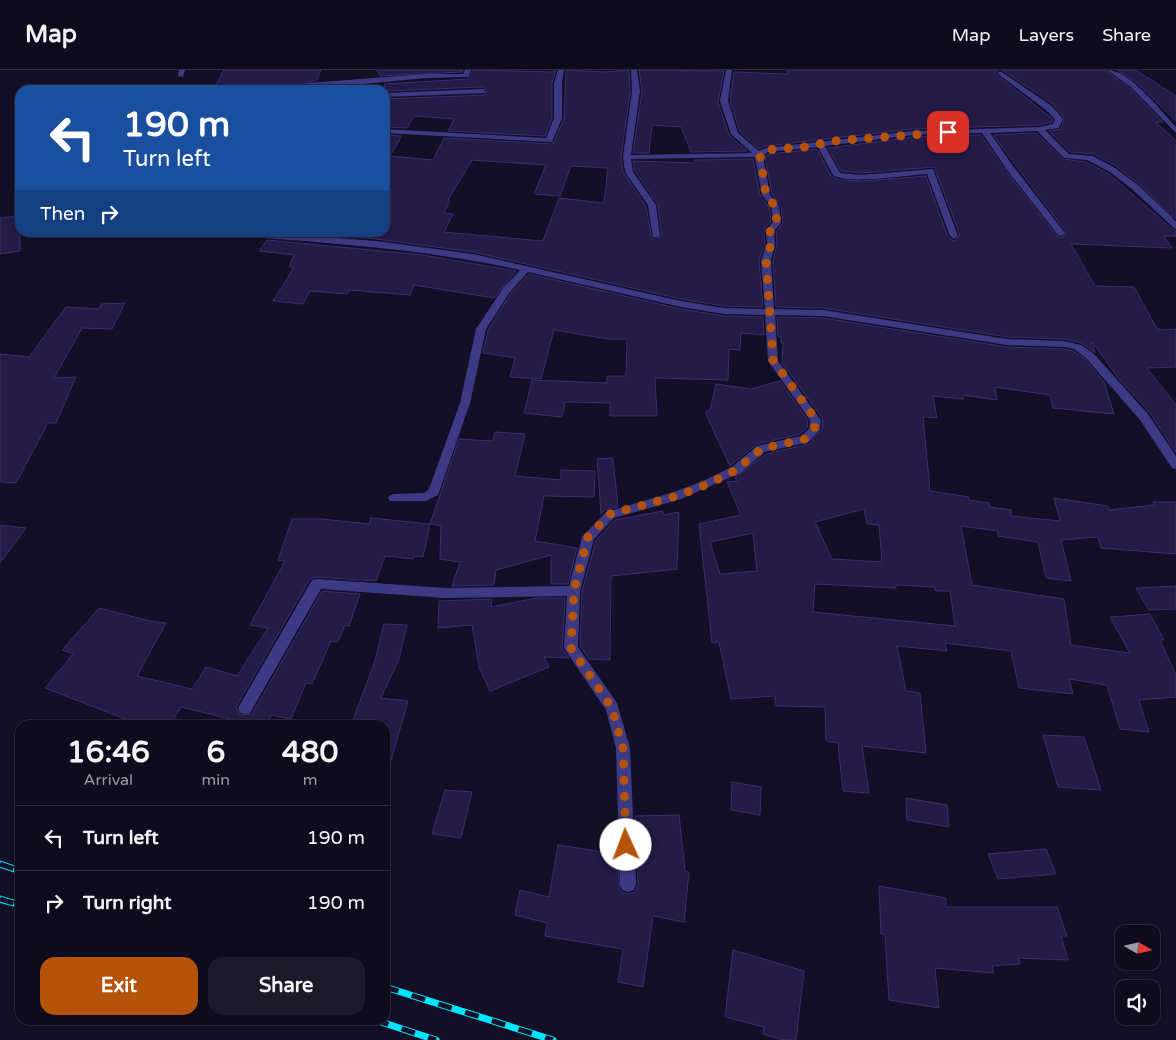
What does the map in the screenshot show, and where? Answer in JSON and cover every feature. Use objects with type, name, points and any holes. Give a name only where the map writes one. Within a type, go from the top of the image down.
[{"type":"street","points":[[309,85],[388,81],[442,74],[466,76],[468,70]]},
{"type":"street","points":[[390,131],[549,140],[558,118],[558,83],[561,70]]},
{"type":"street","points":[[634,70],[636,91],[627,157],[629,172],[652,205],[656,236]]},
{"type":"street","points":[[628,884],[623,748],[612,708],[571,648],[574,590],[588,537],[610,514],[677,496],[708,484],[736,470],[761,449],[805,439],[814,430],[816,420],[773,360],[766,260],[771,244],[770,230],[777,223],[775,206],[766,195],[760,155],[735,134],[724,101],[729,70]]},
{"type":"street","points":[[1110,70],[1133,86],[1176,131]]},
{"type":"street","points":[[627,157],[760,155],[766,150],[860,138],[984,130],[1039,129],[1056,126],[1059,119],[1049,108],[1000,73]]},
{"type":"street","points":[[390,95],[482,91]]},
{"type":"street","points":[[1039,129],[1067,156],[1087,157],[1100,162],[1133,187],[1176,227]]},
{"type":"street","points":[[984,130],[1010,168],[1061,233]]},
{"type":"street","points":[[820,144],[837,175],[861,177],[930,171],[954,236]]},
{"type":"street","points":[[283,237],[435,251],[474,257],[681,304],[724,310],[771,310],[846,315],[1007,342],[1064,344],[1077,347],[1090,356],[1144,417],[1176,465]]},
{"type":"street","points":[[394,498],[426,497],[434,492],[465,402],[481,329],[506,290],[526,269]]},
{"type":"street","points":[[245,708],[317,584],[445,593],[574,590]]},
{"type":"building","points":[[224,70],[321,70],[317,80],[303,84],[305,85],[216,85]]},
{"type":"building","points":[[377,70],[463,70],[462,72],[380,76]]},
{"type":"building","points":[[473,70],[553,72],[556,70],[552,83],[552,118],[545,136],[448,131],[454,119],[414,116],[407,128],[390,127],[390,99],[485,95],[487,89],[482,87],[390,91],[390,85],[384,84],[468,79]]},
{"type":"building","points":[[566,70],[604,72],[629,70],[630,91],[621,157],[623,172],[646,206],[652,240],[662,236],[658,205],[635,171],[633,161],[696,163],[694,160],[753,159],[760,195],[769,207],[771,221],[764,230],[765,244],[759,260],[763,307],[724,306],[681,299],[473,252],[352,237],[390,237],[390,156],[433,160],[444,138],[553,144],[564,118]],"holes":[[[472,160],[546,165],[534,194],[560,196],[571,166],[608,168],[604,203],[559,198],[543,241],[444,232],[453,214],[444,213],[450,200],[448,200]]]},
{"type":"building","points":[[639,70],[724,71],[718,102],[729,135],[747,151],[691,152],[681,127],[652,125],[649,153],[633,153],[642,91]]},
{"type":"building","points":[[787,70],[998,70],[995,73],[997,75],[1053,119],[1052,122],[1039,125],[913,129],[766,146],[759,149],[740,132],[730,101],[734,72],[787,74]]},
{"type":"building","points":[[1002,70],[1105,70],[1130,88],[1163,122],[1156,122],[1176,141],[1176,219],[1140,185],[1116,166],[1094,154],[1070,152],[1049,131],[1061,129],[1064,118],[1053,104]]},
{"type":"building","points":[[1117,70],[1136,70],[1176,96],[1176,121],[1136,82]]},
{"type":"building","points":[[1036,133],[1063,159],[1086,162],[1109,174],[1176,232],[1176,236],[1164,236],[1172,248],[1071,244],[1095,286],[1134,287],[1156,327],[1161,330],[1176,329],[1176,367],[1147,368],[1176,405],[1176,453],[1150,413],[1119,379],[1092,342],[1095,353],[1081,343],[1064,339],[1007,337],[823,308],[776,307],[773,260],[777,244],[776,232],[783,223],[781,206],[772,194],[765,157],[769,154],[817,149],[831,176],[840,180],[864,181],[926,176],[948,237],[954,241],[960,235],[934,167],[861,173],[841,171],[828,148],[913,137],[981,135],[1006,171],[1057,236],[1062,238],[1066,232],[993,135]]},
{"type":"building","points":[[390,135],[402,136],[390,156]]},
{"type":"building","points":[[15,216],[15,237],[20,237],[20,251],[0,254],[0,218]]},
{"type":"building","points":[[267,240],[423,255],[516,271],[494,298],[414,285],[410,295],[349,290],[347,294],[310,291],[303,304],[273,301],[294,267],[289,267],[294,255],[259,251]]},
{"type":"building","points":[[529,274],[681,309],[724,316],[763,317],[764,335],[741,333],[740,350],[729,349],[728,380],[655,378],[657,416],[610,416],[610,403],[565,402],[562,417],[524,413],[532,380],[607,383],[607,376],[626,376],[627,339],[608,339],[554,330],[541,379],[510,377],[515,358],[483,353],[488,330],[511,293]]},
{"type":"building","points":[[125,303],[112,329],[82,328],[54,378],[76,377],[56,423],[48,423],[16,483],[0,482],[0,354],[29,357],[66,307],[99,309],[101,304]]},
{"type":"building","points":[[777,317],[823,318],[1007,347],[1064,349],[1073,351],[1085,359],[1104,382],[1114,414],[1053,408],[1050,395],[995,387],[997,400],[963,395],[963,399],[933,396],[937,418],[923,417],[930,491],[969,497],[969,500],[989,503],[990,507],[1011,510],[1011,516],[1060,521],[1054,498],[1108,506],[1109,510],[1154,505],[1153,502],[1176,502],[1176,554],[1101,548],[1098,537],[1061,540],[1071,581],[1046,578],[1038,542],[998,536],[998,531],[961,526],[972,585],[1064,599],[1071,645],[1130,653],[1110,617],[1150,614],[1164,640],[1160,640],[1176,675],[1176,697],[1139,700],[1149,732],[1120,729],[1107,685],[1069,679],[1073,694],[1019,688],[1011,651],[945,643],[947,651],[897,646],[906,691],[920,693],[926,753],[862,746],[869,793],[843,791],[838,743],[826,741],[825,707],[776,706],[775,696],[731,699],[719,642],[712,643],[699,524],[741,515],[727,482],[737,481],[735,477],[766,454],[809,444],[822,430],[823,419],[782,363],[783,343],[781,343],[781,337],[778,336]],"holes":[[[864,509],[867,524],[879,525],[882,562],[832,559],[815,522]],[[753,533],[757,571],[720,574],[710,542]],[[815,584],[896,588],[896,585],[935,587],[936,591],[950,591],[955,626],[813,612]]]},
{"type":"building","points":[[780,381],[808,420],[807,428],[800,434],[757,444],[730,466],[705,412],[710,410],[716,384],[751,389]]},
{"type":"building","points":[[495,432],[525,434],[515,476],[561,480],[561,470],[595,471],[594,497],[544,496],[535,541],[577,548],[568,584],[551,584],[551,555],[496,570],[494,585],[452,586],[460,562],[440,559],[441,526],[430,524],[459,439],[493,441]]},
{"type":"building","points":[[613,458],[618,507],[605,510],[601,514],[597,459]]},
{"type":"building","points":[[663,511],[664,515],[679,512],[677,569],[611,576],[610,660],[589,659],[580,646],[582,591],[596,540],[615,520]]},
{"type":"building","points":[[371,518],[430,524],[423,557],[414,556],[413,559],[385,556],[376,581],[317,577],[310,579],[236,707],[240,715],[252,714],[322,591],[360,594],[349,626],[345,625],[338,642],[331,641],[312,684],[306,683],[291,719],[271,715],[270,720],[234,720],[181,707],[173,720],[128,720],[45,688],[73,654],[62,650],[99,608],[150,621],[166,623],[137,676],[192,689],[206,667],[237,676],[268,628],[250,625],[285,561],[278,560],[292,519],[322,519],[369,524]]},
{"type":"building","points":[[0,525],[26,528],[0,563]]},
{"type":"building","points":[[1176,586],[1176,609],[1149,610],[1136,588]]},
{"type":"building","points":[[537,598],[565,598],[562,648],[569,658],[544,657],[549,667],[490,691],[479,667],[472,625],[438,628],[439,601],[492,599],[491,607]]},
{"type":"building","points":[[384,624],[407,625],[399,659],[381,698],[408,701],[390,764],[390,720],[353,720],[375,661]]},
{"type":"building","points":[[1043,735],[1084,737],[1101,790],[1058,787]]},
{"type":"building","points":[[732,782],[761,787],[760,815],[731,810]]},
{"type":"building","points":[[445,790],[472,792],[461,838],[432,834]]},
{"type":"building","points":[[906,798],[947,805],[949,827],[907,820]]},
{"type":"building","points":[[679,815],[685,871],[689,872],[684,922],[653,916],[643,987],[618,982],[623,949],[545,936],[547,923],[515,915],[520,890],[549,897],[558,845],[617,854],[620,891],[627,894],[635,892],[638,884],[635,816]]},
{"type":"building","points":[[1046,849],[1056,874],[998,879],[988,854]]},
{"type":"building","points":[[879,886],[946,898],[946,907],[1057,907],[1067,936],[1061,936],[1068,960],[1018,958],[1020,964],[992,966],[994,973],[935,968],[939,1008],[889,1000],[885,935],[881,934]]},
{"type":"building","points":[[733,950],[804,971],[796,1040],[783,1040],[763,1034],[764,1027],[725,1017]]},
{"type":"railway","points":[[0,864],[15,869]]},
{"type":"railway","points":[[0,899],[15,904]]},
{"type":"railway","points":[[390,989],[553,1040]]},
{"type":"railway","points":[[390,1025],[436,1040]]},
{"type":"route","points":[[626,845],[623,748],[612,708],[571,648],[574,590],[588,537],[610,514],[677,496],[708,484],[736,470],[761,449],[805,439],[814,430],[816,420],[773,360],[766,260],[771,244],[770,230],[777,223],[775,206],[766,195],[760,155],[766,150],[805,147],[834,141],[913,133],[948,132]]}]
